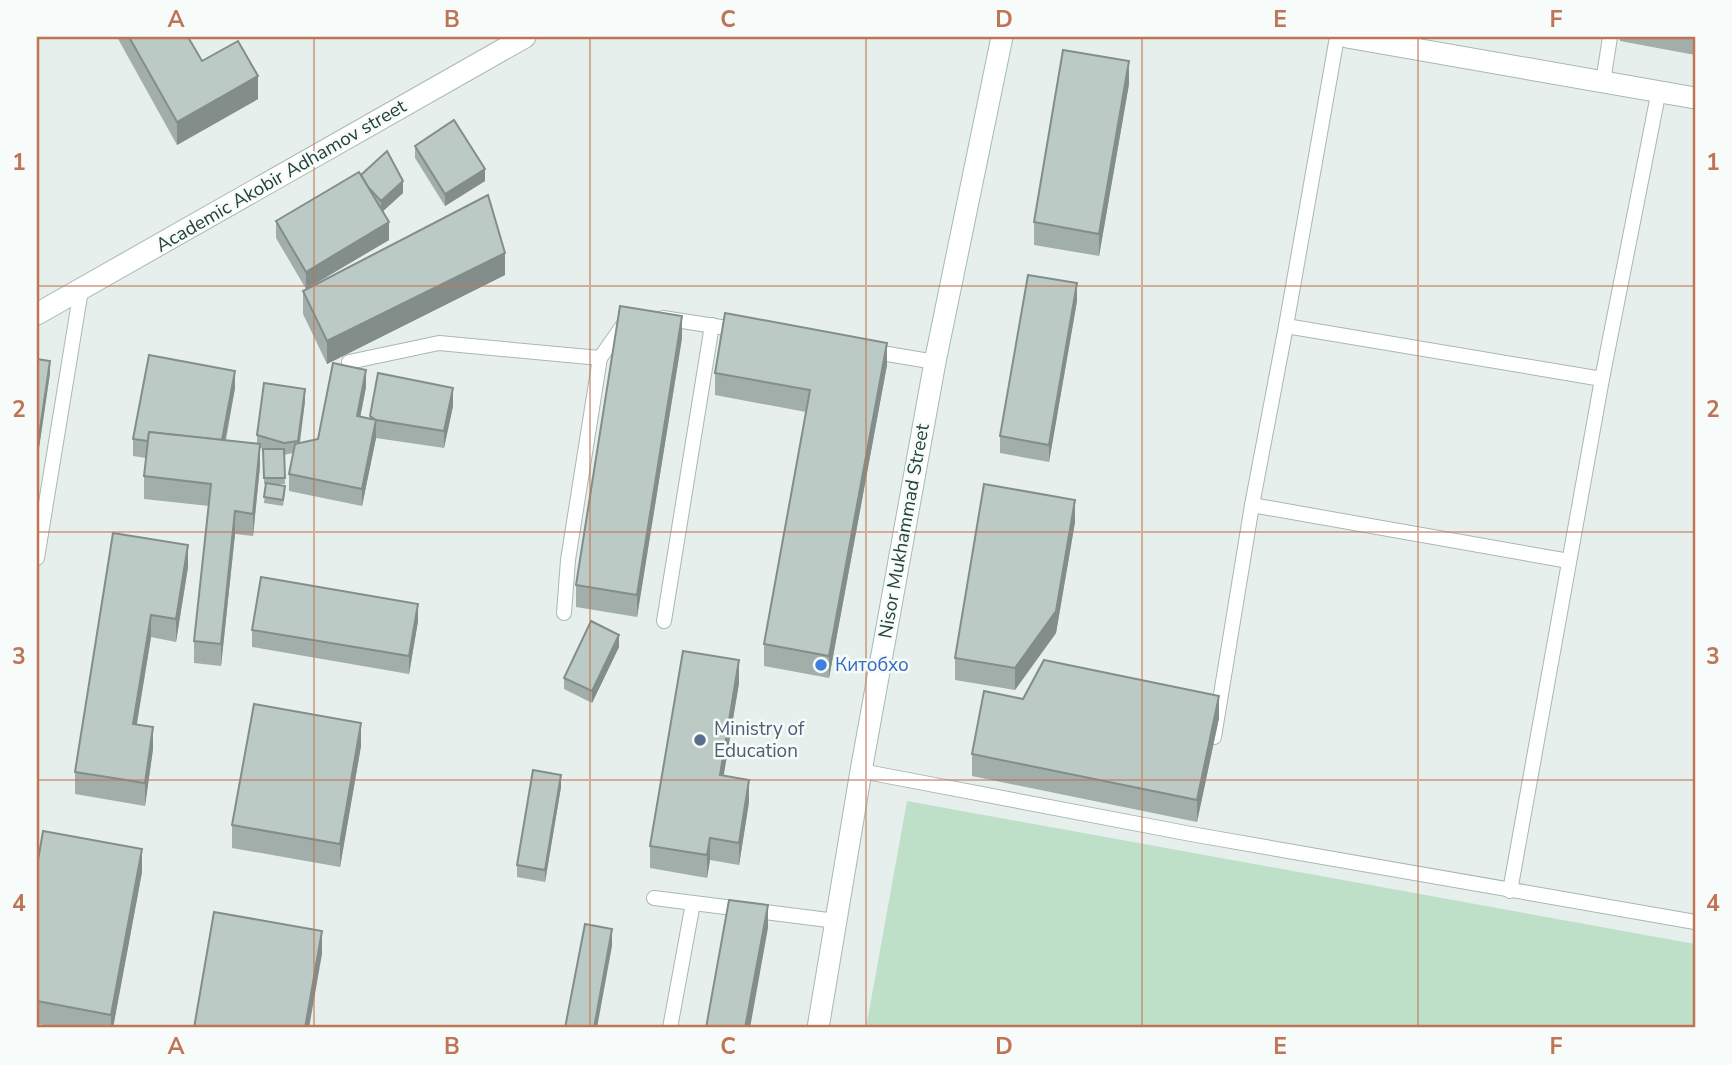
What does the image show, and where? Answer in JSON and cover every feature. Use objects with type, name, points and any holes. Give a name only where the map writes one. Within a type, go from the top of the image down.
[{"type":"street","name":"Academic Akobir Adhamov street","points":[[37,314],[525,37]]},
{"type":"street","name":"Nisor Mukhammad Street","points":[[818,1028],[861,771],[935,362],[1002,37]]},
{"type":"street","points":[[1348,37],[1695,98]]},
{"type":"lane","points":[[1209,757],[1219,718],[1252,505],[1337,37]]},
{"type":"lane","points":[[1603,82],[1610,37]]},
{"type":"lane","points":[[1510,891],[1602,379],[1659,90]]},
{"type":"lane","points":[[37,558],[81,290]]},
{"type":"lane","points":[[564,613],[568,560],[600,358],[640,314],[751,332]]},
{"type":"lane","points":[[664,621],[712,326]]},
{"type":"lane","points":[[1286,326],[1602,379]]},
{"type":"lane","points":[[349,362],[439,343],[600,358]]},
{"type":"lane","points":[[856,349],[935,362]]},
{"type":"lane","points":[[1252,505],[1569,561]]},
{"type":"lane","points":[[861,771],[1192,827],[1510,891],[1695,922]]},
{"type":"lane","points":[[654,898],[836,921]]},
{"type":"lane","points":[[670,1028],[693,903]]},
{"type":"green space","points":[[907,801],[1695,944],[1695,1028],[866,1028]]},
{"type":"building","points":[[129,37],[188,37],[202,61],[238,41],[258,76],[177,122]]},
{"type":"building","points":[[1063,50],[1129,61],[1099,234],[1034,222]]},
{"type":"building","points":[[454,120],[485,169],[445,194],[415,146]]},
{"type":"building","points":[[387,151],[403,181],[381,201],[361,175]]},
{"type":"building","points":[[359,172],[389,222],[306,272],[276,221]]},
{"type":"building","points":[[488,195],[505,253],[327,341],[303,291]]},
{"type":"building","points":[[1028,275],[1077,283],[1049,445],[1000,436]]},
{"type":"building","points":[[620,306],[682,316],[637,595],[576,585]]},
{"type":"building","points":[[725,313],[887,343],[829,656],[764,644],[810,390],[715,373]]},
{"type":"building","points":[[149,355],[235,371],[222,440],[149,432],[148,441],[133,439]]},
{"type":"building","points":[[37,359],[50,361],[39,436],[37,435]]},
{"type":"building","points":[[333,363],[366,370],[357,416],[376,420],[362,489],[289,474],[295,444],[318,439]]},
{"type":"building","points":[[378,373],[453,388],[444,431],[376,420],[370,416]]},
{"type":"building","points":[[264,383],[305,389],[298,441],[284,443],[257,435]]},
{"type":"building","points":[[149,432],[260,444],[253,514],[235,511],[221,644],[194,641],[211,484],[144,476]]},
{"type":"building","points":[[263,449],[284,449],[285,478],[264,478]]},
{"type":"building","points":[[266,483],[285,486],[283,500],[264,497]]},
{"type":"building","points":[[984,484],[1075,500],[1056,611],[1015,668],[955,658]]},
{"type":"building","points":[[113,533],[188,545],[176,619],[151,615],[133,724],[153,727],[145,783],[75,772]]},
{"type":"building","points":[[261,577],[418,604],[409,656],[252,630]]},
{"type":"building","points":[[591,621],[619,635],[592,691],[564,678]]},
{"type":"building","name":"Ministry of Education","points":[[683,651],[739,660],[720,775],[749,780],[739,843],[710,838],[707,855],[650,846]]},
{"type":"building","points":[[1044,660],[1219,696],[1197,800],[972,754],[984,691],[1023,699]]},
{"type":"building","points":[[254,704],[361,723],[340,844],[232,825]]},
{"type":"building","points":[[533,770],[561,775],[545,870],[517,865]]},
{"type":"building","points":[[43,831],[142,849],[111,1015],[37,1001],[37,866]]},
{"type":"building","points":[[729,900],[768,905],[745,1028],[706,1028]]},
{"type":"building","points":[[214,912],[322,931],[305,1028],[194,1028]]},
{"type":"building","points":[[585,924],[612,929],[594,1028],[565,1028]]},
{"type":"place","name":"Китобхо","points":[[821,665]]},
{"type":"place","name":"Ministry of Education","points":[[700,740]]}]
